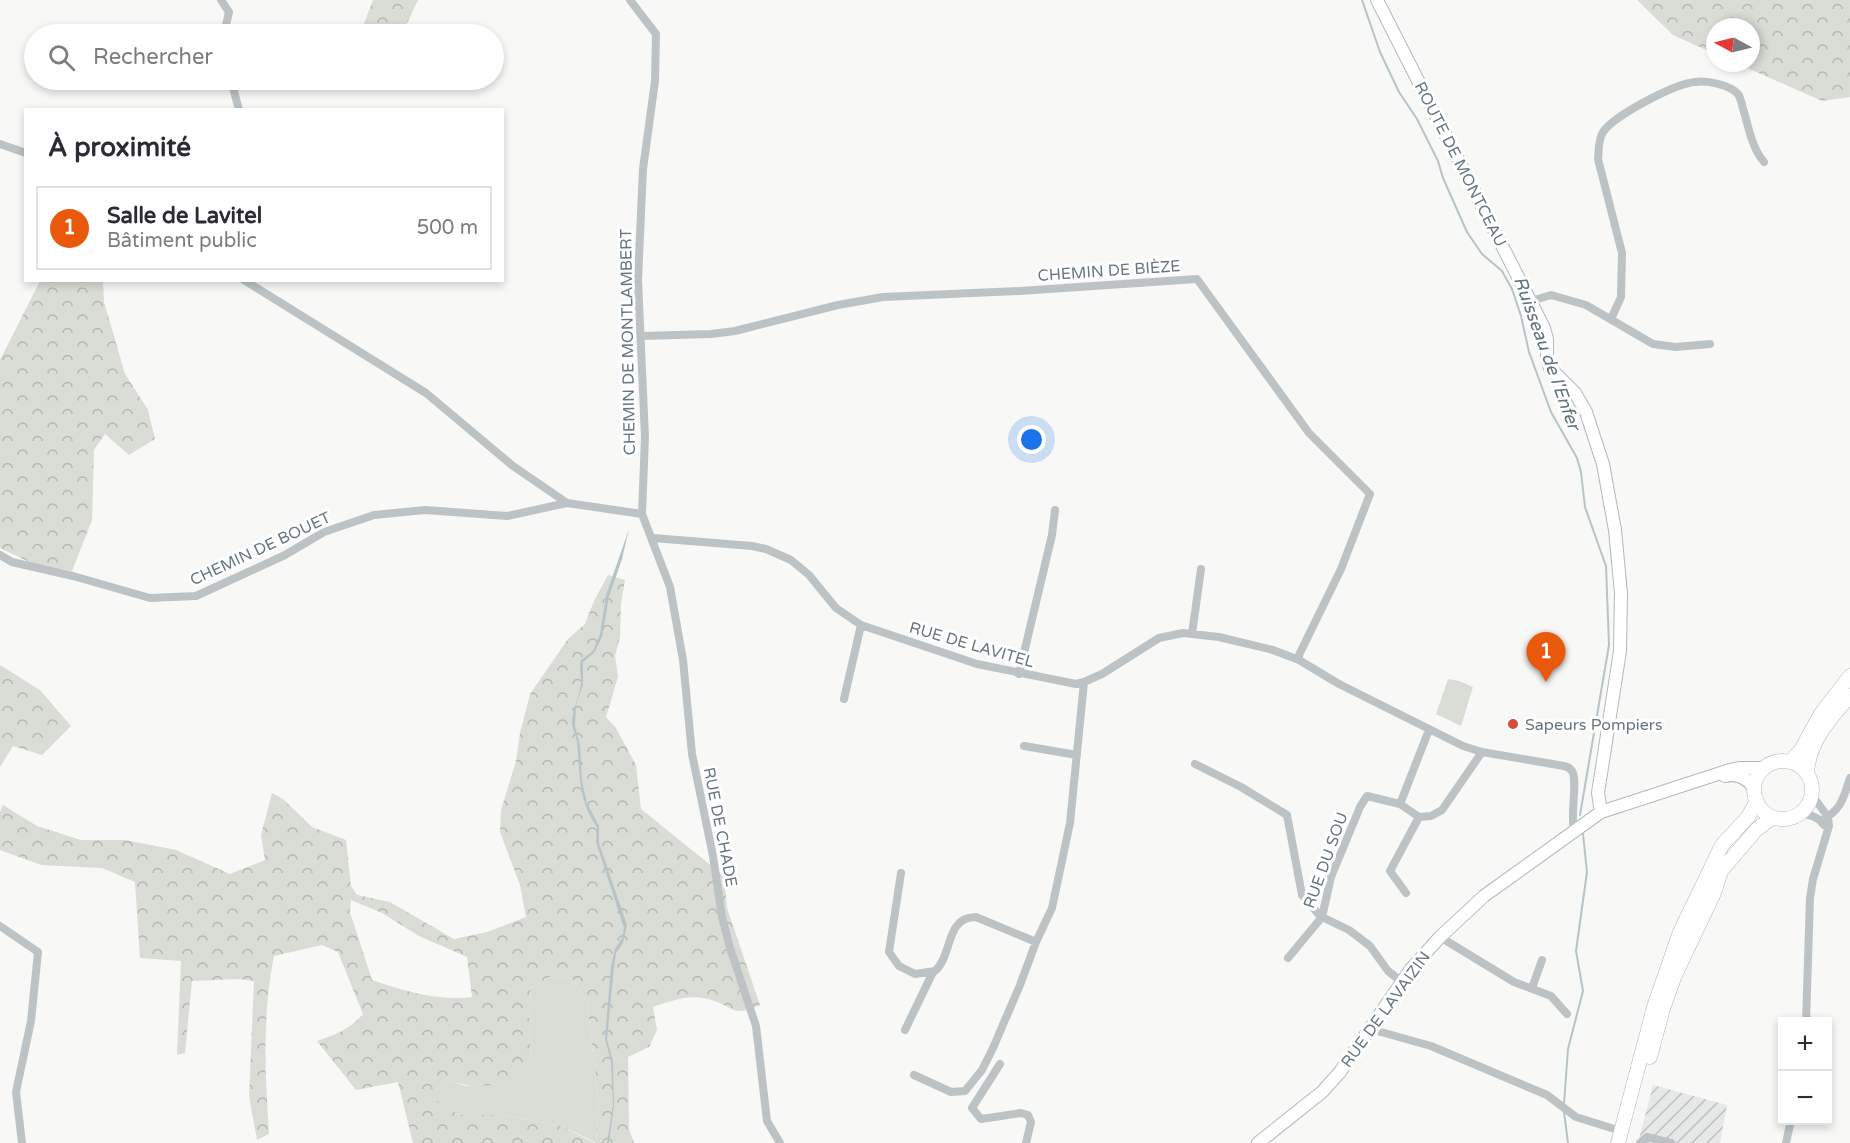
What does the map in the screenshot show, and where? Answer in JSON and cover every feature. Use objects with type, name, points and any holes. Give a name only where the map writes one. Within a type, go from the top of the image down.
[{"type":"main road","points":[[1790,762],[1801,750],[1820,715],[1850,676]]},
{"type":"main road","points":[[1756,794],[1766,813],[1786,818],[1799,814],[1812,795],[1808,774],[1811,754],[1823,727],[1850,696]]},
{"type":"main road","points":[[1622,1139],[1653,1007],[1680,932],[1717,854],[1748,817],[1756,794],[1756,780],[1764,768],[1776,762],[1790,762],[1797,764],[1808,774]]},
{"type":"main road","points":[[1622,1139],[1675,975],[1714,893],[1721,871],[1756,830],[1773,816]]},
{"type":"street","points":[[221,0],[229,12],[226,24]]},
{"type":"street","name":"CHEMIN DE MONTLAMBERT","points":[[630,0],[656,34],[655,81],[643,170],[638,280],[645,437],[642,514]]},
{"type":"street","name":"ROUTE DE MONTCEAU","points":[[1377,0],[1544,328],[1550,369],[1575,393],[1586,412],[1603,464],[1615,530],[1621,592],[1620,651],[1598,794],[1601,812]]},
{"type":"street","points":[[1611,319],[1621,297],[1622,253],[1598,159],[1599,143],[1603,132],[1636,107],[1656,96],[1696,81],[1705,82],[1729,88],[1739,95],[1756,152],[1764,162]]},
{"type":"street","points":[[234,90],[238,108]]},
{"type":"street","points":[[0,144],[24,152]]},
{"type":"street","name":"CHEMIN DE BIÈZE","points":[[640,336],[735,331],[838,305],[884,297],[1020,291],[1197,279],[1309,433],[1370,494],[1341,569],[1303,646],[1299,660]]},
{"type":"street","points":[[247,282],[426,393],[513,466],[567,503]]},
{"type":"street","points":[[1531,302],[1551,295],[1586,305],[1653,344],[1676,347],[1710,344]]},
{"type":"street","name":"CHEMIN DE BOUET","points":[[0,555],[12,562],[73,576],[150,598],[196,596],[285,555],[324,532],[374,515],[425,510],[507,516],[567,503],[642,514]]},
{"type":"street","points":[[1019,674],[1052,535],[1055,510]]},
{"type":"street","name":"RUE DE CHADE","points":[[642,514],[670,587],[682,660],[692,754],[713,856],[722,917],[756,1026],[767,1121],[780,1143]]},
{"type":"street","name":"RUE DE LAVITEL","points":[[653,538],[766,549],[791,560],[808,575],[836,608],[861,625],[977,664],[1076,684],[1084,682]]},
{"type":"street","points":[[1192,634],[1201,569]]},
{"type":"street","points":[[844,699],[861,625]]},
{"type":"street","points":[[914,1075],[951,1092],[965,1091],[982,1070],[1052,908],[1066,848],[1084,682],[1102,674],[1159,638],[1172,634],[1192,634],[1255,645],[1299,660],[1339,684],[1429,730],[1482,752],[1564,766],[1570,769],[1575,778],[1572,820],[1574,831]]},
{"type":"street","points":[[1400,804],[1429,730]]},
{"type":"street","points":[[1024,746],[1077,756]]},
{"type":"street","points":[[1406,892],[1390,871],[1419,817],[1431,816],[1442,810],[1482,752]]},
{"type":"street","points":[[1195,764],[1241,787],[1287,815],[1302,895],[1322,917],[1349,930],[1370,946],[1388,970],[1402,982]]},
{"type":"street","name":"RUE DE LAVAIZIN","points":[[1258,1143],[1322,1092],[1340,1072],[1402,982],[1440,937],[1484,896],[1601,812],[1730,770],[1764,768]]},
{"type":"street","name":"RUE DE LAVAIZIN","points":[[1669,789],[1695,786],[1736,775],[1745,778],[1756,794]]},
{"type":"street","points":[[1799,814],[1824,819],[1838,810],[1850,778]]},
{"type":"street","points":[[1806,1017],[1810,898],[1813,879],[1829,826],[1812,795]]},
{"type":"street","name":"RUE DU SOU","points":[[1288,958],[1322,917],[1331,877],[1360,807],[1367,796],[1400,804],[1419,817]]},
{"type":"street","points":[[901,873],[889,952],[899,966],[915,974],[933,972],[939,968],[954,928],[968,917],[976,917],[1036,942]]},
{"type":"street","points":[[0,926],[38,952],[31,1021],[16,1092],[22,1143]]},
{"type":"street","points":[[1440,937],[1514,982],[1551,996],[1567,1014]]},
{"type":"street","points":[[1532,988],[1542,960]]},
{"type":"street","points":[[905,1030],[933,972]]},
{"type":"street","points":[[1370,1027],[1431,1046],[1547,1095],[1576,1117],[1622,1139]]},
{"type":"street","points":[[1000,1064],[972,1108],[981,1119],[1021,1113],[1028,1115],[1031,1122],[1026,1143]]},
{"type":"street","points":[[1786,1143],[1790,1125]]},
{"type":"street","points":[[1640,1143],[1647,1137],[1671,1143]]},
{"type":"shaded area","points":[[629,529],[609,597],[602,637],[594,653],[583,662],[583,685],[576,705],[575,726],[580,745],[582,781],[587,803],[599,826],[599,843],[627,925],[623,943],[616,953],[607,1040],[613,1061],[614,1105],[609,1143],[607,1143],[613,1105],[611,1061],[605,1039],[611,966],[624,928],[596,842],[597,827],[583,797],[577,742],[572,724],[573,713],[581,683],[581,660],[593,651],[600,634],[606,595]]},
{"type":"shaded area","points":[[1653,1085],[1727,1105],[1720,1143],[1638,1143]]},
{"type":"green space","points":[[373,0],[418,0],[407,24],[364,24]]},
{"type":"green space","points":[[1637,0],[1850,0],[1850,97],[1822,101],[1756,72],[1760,72],[1760,18],[1706,18],[1706,50],[1673,35]]},
{"type":"green space","points":[[39,282],[103,282],[104,302],[125,374],[148,410],[155,439],[129,455],[105,434],[94,450],[92,520],[72,571],[31,563],[0,548],[0,360]]},
{"type":"green space","points":[[608,575],[625,580],[621,604],[620,637],[615,656],[618,677],[606,717],[616,728],[636,765],[641,809],[724,876],[727,908],[760,1005],[737,1011],[708,999],[694,997],[653,1007],[657,1030],[649,1047],[628,1057],[629,1129],[634,1143],[596,1143],[599,1104],[587,1002],[572,978],[549,977],[531,988],[529,1024],[531,1061],[524,1077],[486,1086],[447,1081],[433,1098],[459,1115],[501,1115],[562,1126],[594,1143],[413,1143],[398,1082],[356,1090],[317,1041],[342,1031],[363,1014],[338,952],[322,945],[274,956],[266,1022],[269,1134],[257,1140],[249,1096],[254,981],[239,979],[192,981],[185,1053],[177,1055],[181,961],[140,958],[135,882],[102,868],[41,865],[0,850],[0,812],[3,805],[37,826],[81,840],[125,840],[176,850],[230,874],[265,860],[261,835],[272,793],[283,799],[312,827],[346,840],[351,886],[357,895],[390,902],[454,939],[487,932],[526,917],[520,885],[500,832],[501,810],[516,761],[520,733],[530,694],[568,639],[585,624]],"holes":[[[351,900],[382,913],[419,936],[467,957],[472,997],[433,996],[372,980],[350,912]]]},
{"type":"green space","points":[[0,665],[40,690],[71,726],[42,755],[13,746],[0,767]]},
{"type":"green space","points":[[1448,679],[1473,687],[1461,726],[1436,714]]},
{"type":"green space","points":[[549,977],[572,978],[587,1002],[599,1104],[596,1143],[562,1126],[501,1115],[459,1115],[432,1098],[447,1081],[467,1086],[531,1061],[529,1024],[531,988]]},
{"type":"waterway","name":"Ruisseau de l'Enfer","points":[[1362,0],[1380,52],[1399,92],[1417,119],[1438,161],[1467,232],[1482,254],[1502,271],[1512,289],[1529,352],[1551,412],[1577,458],[1581,472],[1585,507],[1606,566],[1609,645],[1580,815]]},
{"type":"waterway","name":"Ruisseau de l'Enfer","points":[[1564,1104],[1568,1049],[1583,991],[1576,951],[1587,872],[1583,834]]},
{"type":"waterway","name":"Ruisseau de l'Enfer","points":[[1564,1112],[1568,1143]]},
{"type":"place","name":"Salle de Lavitel","points":[[1546,682]]},
{"type":"place","name":"Sapeurs Pompiers","points":[[1513,724]]}]
